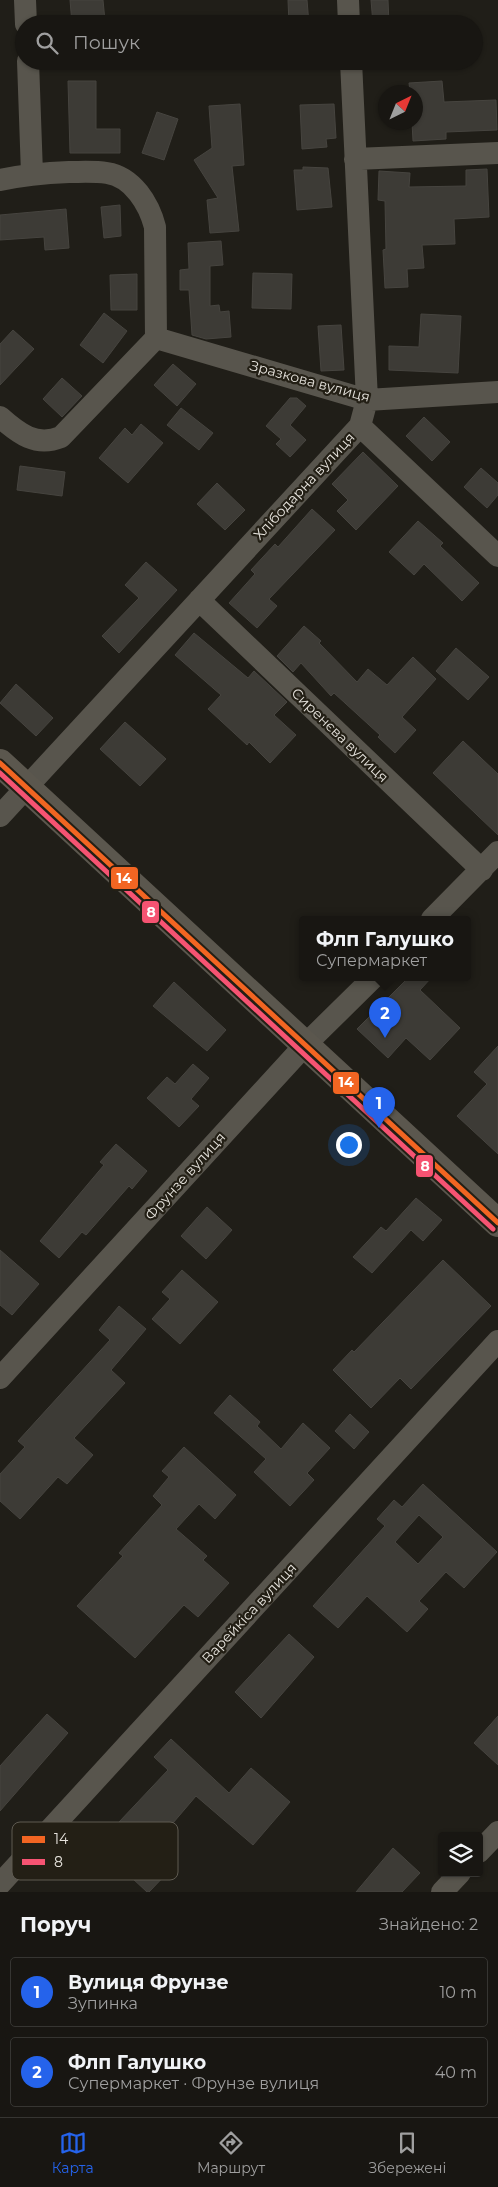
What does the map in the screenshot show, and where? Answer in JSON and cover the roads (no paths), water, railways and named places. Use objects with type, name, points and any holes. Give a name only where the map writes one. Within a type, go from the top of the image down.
[{"type":"main road","points":[[0,763],[498,1223]]},
{"type":"street","points":[[25,0],[26,15]]},
{"type":"street","points":[[348,0],[349,15]]},
{"type":"street","points":[[28,70],[32,174]]},
{"type":"street","name":"Хлібодарна вулиця","points":[[0,816],[360,426],[367,400],[351,70]]},
{"type":"street","points":[[356,159],[498,153]]},
{"type":"street","points":[[0,180],[32,174],[109,173],[124,180],[136,189],[152,213],[155,227],[156,338],[61,437],[53,440],[38,441],[24,437],[0,417]]},
{"type":"street","name":"Зразкова вулиця","points":[[156,338],[367,400],[498,392]]},
{"type":"street","points":[[360,426],[498,556]]},
{"type":"street","name":"Сиренєва вулиця","points":[[199,600],[482,870]]},
{"type":"street","points":[[435,916],[498,852]]},
{"type":"street","name":"Фрунзе вулиця","points":[[0,1378],[306,1044],[370,981]]},
{"type":"street","name":"Варейкіса вулиця","points":[[57,1822],[498,1341]]},
{"type":"street","points":[[483,1848],[498,1832]]},
{"type":"street","name":"Варейкіса вулиця","points":[[0,1884],[12,1871]]},
{"type":"street","points":[[442,1892],[456,1877]]},
{"type":"place","name":"Флп Галушко","points":[[385,1038]]},
{"type":"place","name":"Вулиця Фрунзе","points":[[379,1128]]}]
